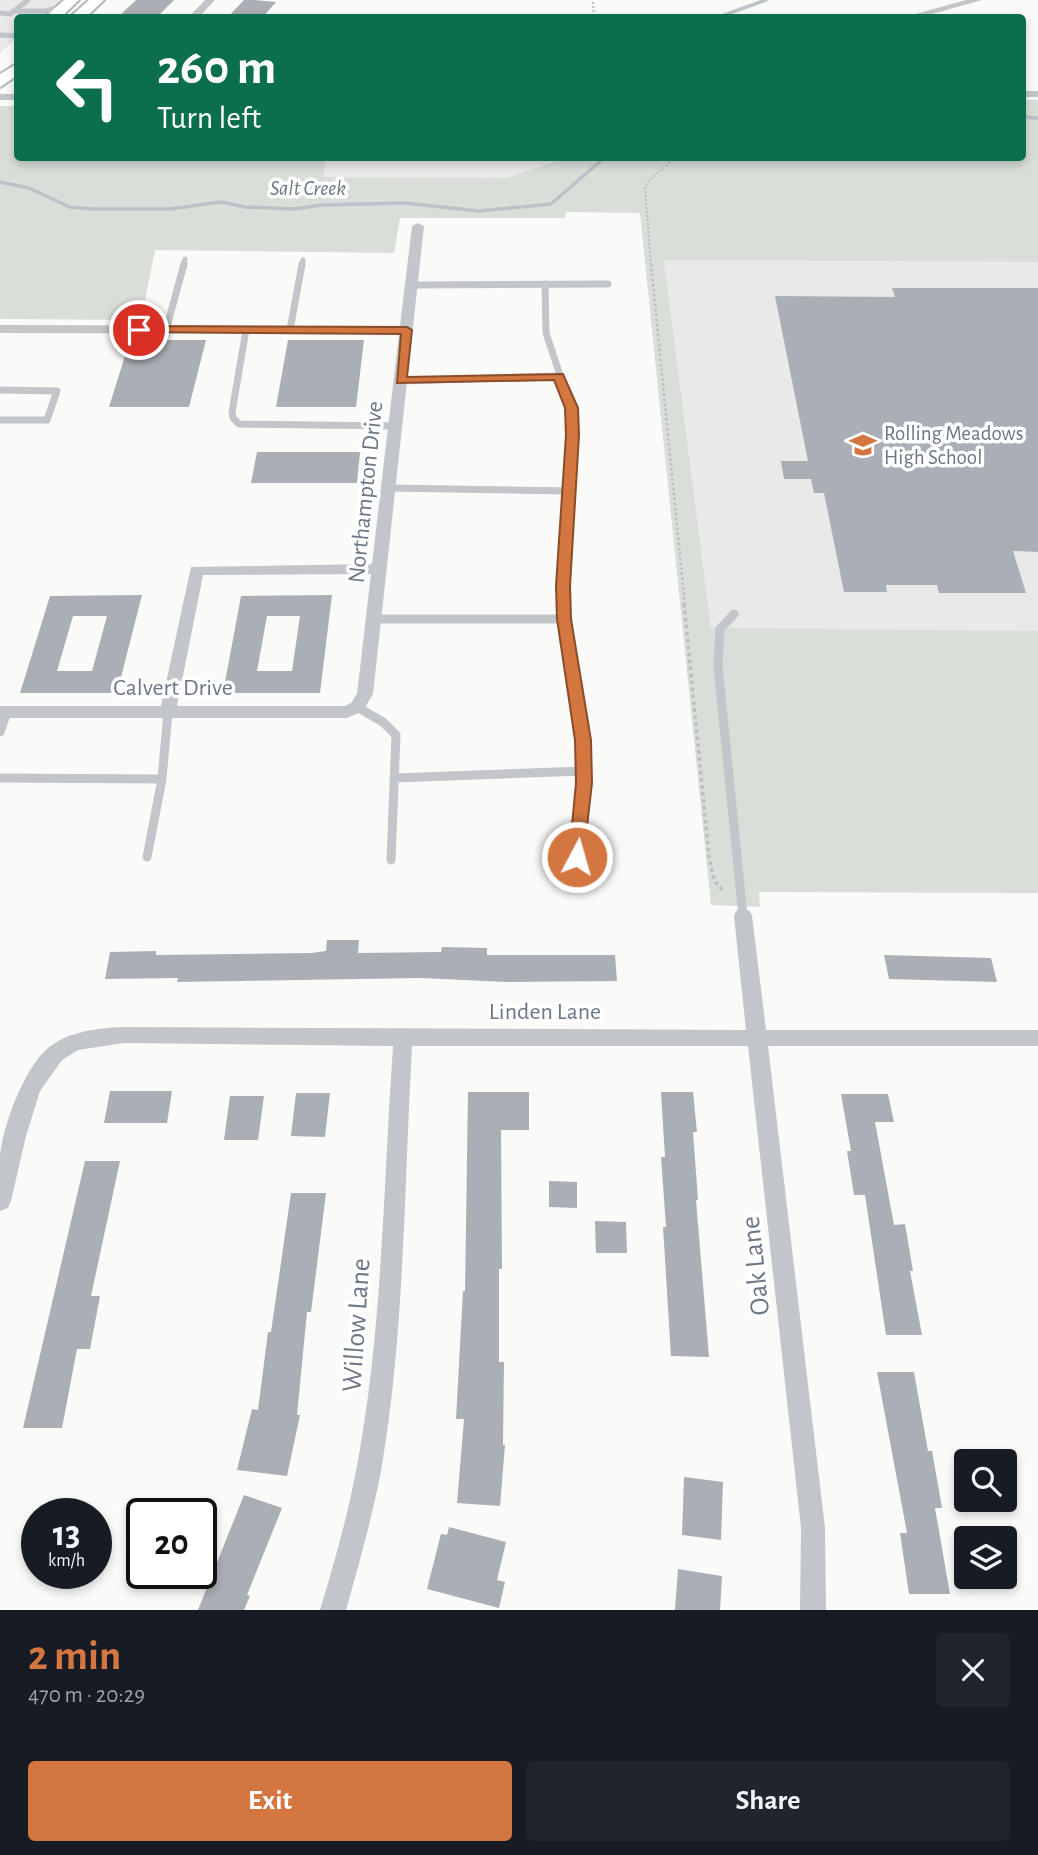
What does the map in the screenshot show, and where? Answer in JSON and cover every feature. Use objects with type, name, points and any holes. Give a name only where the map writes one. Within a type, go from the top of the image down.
[{"type":"main road","points":[[80,14],[96,0]]},
{"type":"main road","points":[[0,82],[14,70]]},
{"type":"street","points":[[196,14],[210,0]]},
{"type":"street","points":[[921,14],[977,0]]},
{"type":"street","name":"Northampton Drive","points":[[352,709],[365,694],[418,226]]},
{"type":"street","points":[[0,329],[407,330]]},
{"type":"street","points":[[168,712],[196,570],[380,569]]},
{"type":"street","name":"Calvert Drive","points":[[3,712],[352,709]]},
{"type":"street","name":"Oak Lane","points":[[743,916],[759,1037],[813,1528],[813,1610]]},
{"type":"street","name":"Linden Lane","points":[[0,1201],[27,1096],[45,1061],[70,1044],[124,1035],[1038,1038]]},
{"type":"street","name":"Willow Lane","points":[[333,1610],[354,1538],[379,1408],[403,1038]]},
{"type":"lane","points":[[0,13],[10,14],[28,0]]},
{"type":"lane","points":[[15,11],[26,12],[68,3]]},
{"type":"lane","points":[[26,12],[30,14]]},
{"type":"lane","points":[[166,330],[185,258]]},
{"type":"lane","points":[[290,330],[303,260]]},
{"type":"lane","points":[[545,284],[546,333],[571,408],[563,586],[564,619],[583,740],[584,771],[577,857]]},
{"type":"lane","points":[[412,285],[608,284]]},
{"type":"lane","points":[[246,330],[232,412],[233,418],[239,424],[396,426]]},
{"type":"lane","points":[[401,381],[559,376]]},
{"type":"lane","points":[[0,390],[57,391],[47,420],[0,420]]},
{"type":"lane","points":[[389,488],[569,491]]},
{"type":"lane","points":[[734,614],[720,629],[718,666],[743,916]]},
{"type":"lane","points":[[374,619],[564,619]]},
{"type":"lane","points":[[352,709],[383,722],[396,735],[391,860]]},
{"type":"lane","points":[[0,732],[3,712]]},
{"type":"lane","points":[[147,857],[162,779],[168,712]]},
{"type":"lane","points":[[395,778],[584,771]]},
{"type":"lane","points":[[0,778],[162,779]]},
{"type":"path","points":[[593,2],[594,14]]},
{"type":"path","points":[[670,161],[668,166],[648,179],[646,222],[709,856],[714,880],[743,916]]},
{"type":"shaded area","points":[[0,0],[64,0],[47,14],[14,14],[14,41],[0,53]]},
{"type":"shaded area","points":[[1026,100],[1038,100],[1038,262],[664,260],[711,628],[1038,631],[1038,893],[759,892],[760,907],[711,905],[640,213],[566,212],[565,218],[400,218],[394,253],[155,250],[141,320],[0,319],[0,106],[14,106],[14,161],[325,161],[324,177],[506,178],[556,161],[1026,161]]},
{"type":"shaded area","points":[[303,161],[556,161],[506,178],[324,177]]},
{"type":"shaded area","name":"Rolling Meadows High School","points":[[664,260],[1038,262],[1038,631],[711,629]]},
{"type":"building","points":[[136,0],[174,0],[160,14],[121,14]]},
{"type":"building","points":[[244,0],[276,2],[266,14],[231,14]]},
{"type":"building","points":[[892,288],[1038,288],[1038,552],[1013,551],[1026,593],[939,593],[937,585],[886,585],[887,592],[844,592],[824,493],[814,493],[811,479],[784,479],[781,461],[808,461],[775,296],[895,297]]},
{"type":"building","points":[[130,340],[206,340],[189,407],[109,407]]},
{"type":"building","points":[[288,340],[364,340],[356,407],[276,407]]},
{"type":"building","points":[[257,452],[360,452],[357,483],[251,483]]},
{"type":"building","points":[[142,595],[117,693],[20,693],[50,596]],"holes":[[[73,616],[107,616],[92,671],[57,671]]]},
{"type":"building","points":[[332,595],[320,693],[223,693],[241,596]],"holes":[[[267,616],[300,616],[292,671],[257,671]]]},
{"type":"building","points":[[327,940],[359,940],[358,953],[441,952],[442,947],[487,948],[487,955],[615,955],[617,981],[506,982],[421,978],[177,982],[178,978],[105,979],[110,952],[156,951],[156,955],[311,953],[326,951]]},
{"type":"building","points":[[884,955],[991,958],[997,982],[889,979]]},
{"type":"building","points":[[110,1091],[172,1091],[167,1123],[104,1123]]},
{"type":"building","points":[[468,1092],[529,1092],[529,1130],[501,1130],[502,1269],[499,1269],[499,1362],[504,1362],[505,1445],[500,1506],[457,1503],[464,1419],[456,1419],[465,1291]]},
{"type":"building","points":[[661,1092],[693,1092],[697,1132],[693,1132],[696,1200],[709,1357],[671,1356],[663,1227],[666,1227],[661,1157],[665,1157]]},
{"type":"building","points":[[296,1093],[330,1093],[325,1137],[291,1136]]},
{"type":"building","points":[[841,1094],[888,1094],[894,1122],[875,1122],[894,1225],[905,1224],[913,1271],[910,1271],[922,1335],[886,1335],[865,1195],[854,1195],[847,1151],[851,1151]]},
{"type":"building","points":[[230,1096],[264,1096],[258,1140],[224,1140]]},
{"type":"building","points":[[85,1161],[120,1161],[91,1296],[100,1296],[90,1349],[77,1349],[62,1428],[23,1428]]},
{"type":"building","points":[[549,1181],[577,1182],[577,1208],[549,1207]]},
{"type":"building","points":[[291,1193],[326,1193],[311,1312],[307,1312],[297,1415],[300,1415],[287,1476],[237,1470],[252,1409],[258,1410]]},
{"type":"building","points":[[595,1221],[626,1222],[627,1253],[596,1253]]},
{"type":"building","points":[[877,1372],[914,1372],[928,1451],[932,1451],[942,1508],[935,1508],[950,1594],[909,1594],[900,1533],[907,1533]]},
{"type":"building","points":[[684,1477],[723,1482],[721,1540],[682,1535]]},
{"type":"building","points":[[244,1495],[282,1508],[247,1595],[250,1596],[244,1610],[198,1610],[206,1589],[217,1589],[217,1562]]},
{"type":"building","points":[[449,1527],[506,1542],[497,1580],[505,1582],[499,1608],[427,1589],[441,1534],[447,1535]]},
{"type":"building","points":[[678,1569],[722,1576],[720,1610],[675,1610]]},
{"type":"waterway","name":"Salt Creek","points":[[727,14],[766,0]]},
{"type":"waterway","points":[[1026,117],[1038,118]]},
{"type":"waterway","name":"Salt Creek","points":[[0,182],[29,188],[70,207],[91,209],[170,209],[221,202],[245,207],[294,209],[322,205],[405,203],[479,211],[551,204],[601,161]]},
{"type":"place","name":"Rolling Meadows High School","points":[[863,445]]},
{"type":"route","points":[[139,330],[407,330],[401,381],[559,376],[571,408],[572,435],[563,586],[564,619],[583,740],[584,783],[577,857]]}]
